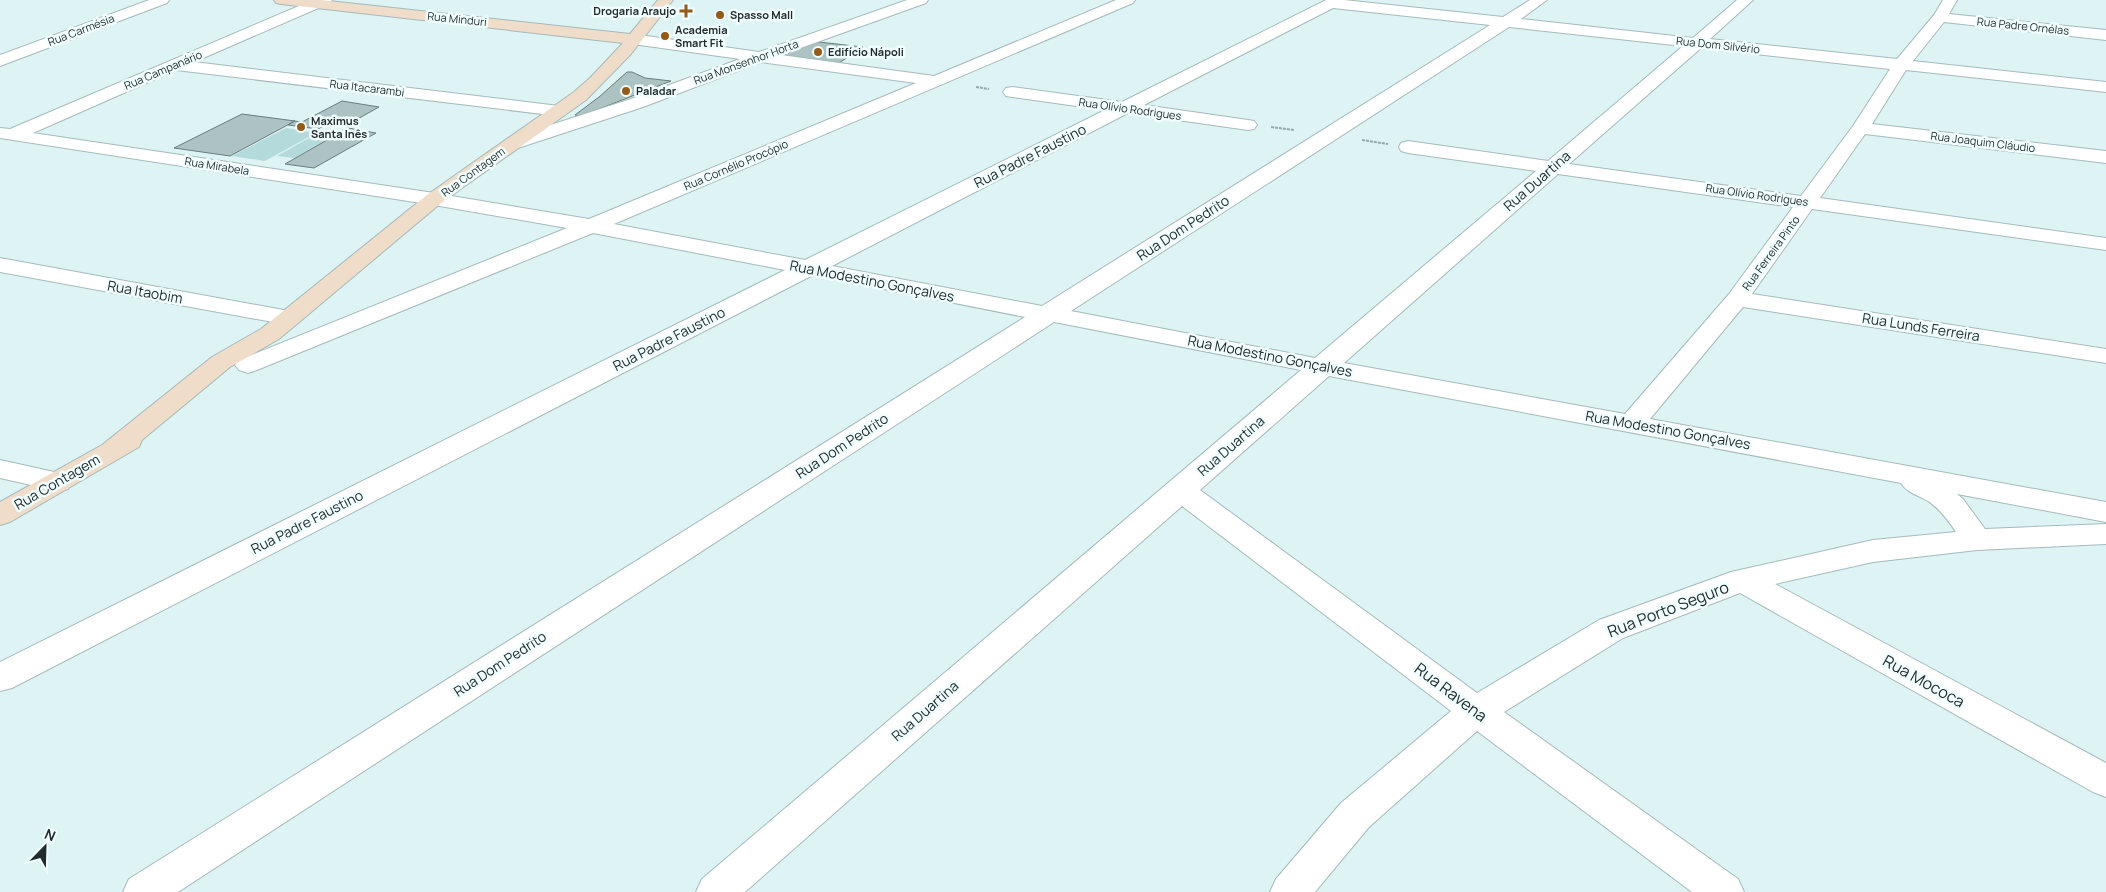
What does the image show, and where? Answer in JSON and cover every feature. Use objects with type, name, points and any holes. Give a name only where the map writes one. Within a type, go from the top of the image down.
[{"type":"street","name":"Rua Carmésia","points":[[0,61],[162,0]]},
{"type":"street","name":"Rua Minduri","points":[[281,0],[321,2],[633,39]]},
{"type":"street","name":"Rua Contagem","points":[[113,449],[221,362],[280,326],[434,199],[596,82],[625,51],[666,0]]},
{"type":"street","points":[[892,0],[914,2]]},
{"type":"street","name":"Rua Cornélio Procópio","points":[[248,365],[591,226],[1128,0]]},
{"type":"street","name":"Rua Dom Pedrito","points":[[143,892],[1540,0]]},
{"type":"street","name":"Rua Duartina","points":[[716,892],[1746,0]]},
{"type":"street","name":"Rua Ferreira Pinto","points":[[1632,423],[1737,299],[1860,128],[1901,65],[1940,17],[1950,0]]},
{"type":"street","name":"Rua Campanário","points":[[4,136],[321,2]]},
{"type":"street","name":"Rua Monsenhor Horta","points":[[514,143],[637,103],[914,2]]},
{"type":"street","name":"Rua Dom Silvério","points":[[1334,2],[2106,87]]},
{"type":"street","name":"Rua Padre Faustino","points":[[0,678],[1334,2]]},
{"type":"street","name":"Rua Padre Ornélas","points":[[1940,17],[2106,34]]},
{"type":"street","points":[[633,39],[936,81]]},
{"type":"street","name":"Rua Itacarambi","points":[[175,65],[559,110]]},
{"type":"street","name":"Rua Olívio Rodrigues","points":[[1012,92],[1248,124]]},
{"type":"street","name":"Rua Joaquim Cláudio","points":[[1860,128],[2106,157]]},
{"type":"street","name":"Rua Mirabela","points":[[4,136],[434,199]]},
{"type":"street","name":"Rua Olívio Rodrigues","points":[[1408,147],[2106,244]]},
{"type":"street","name":"Rua Modestino Gonçalves","points":[[434,199],[591,226],[808,269],[2106,512]]},
{"type":"street","name":"Rua Itaobim","points":[[0,265],[280,326]]},
{"type":"street","name":"Rua Lunds Ferreira","points":[[1737,299],[2106,356]]},
{"type":"street","name":"Rua Contagem","points":[[0,515],[113,449],[190,407],[248,365],[280,326]]},
{"type":"street","name":"Rua Cornélio Procópio","points":[[280,326],[304,334],[343,328]]},
{"type":"street","points":[[0,469],[58,482]]},
{"type":"street","points":[[1894,472],[1938,494],[1953,506],[1977,540]]},
{"type":"street","name":"Rua Ravena","points":[[1180,490],[1476,711],[1724,892]]},
{"type":"street","name":"Rua Porto Seguro","points":[[1290,892],[1355,815],[1476,711],[1610,629],[1742,580],[1873,551],[1977,540],[2106,534]]},
{"type":"street","name":"Rua Mococa","points":[[1742,580],[2106,781]]},
{"type":"shaded area","points":[[286,128],[316,133],[265,161],[232,156]]},
{"type":"shaded area","points":[[309,138],[326,140],[294,158],[277,156]]},
{"type":"building","name":"Edifício Nápoli","points":[[810,41],[863,47],[839,63],[776,55]]},
{"type":"building","name":"Paladar","points":[[627,72],[632,72],[645,78],[671,81],[581,116],[575,115],[599,97]]},
{"type":"building","points":[[342,101],[379,107],[345,126],[327,124],[318,129],[288,125],[294,121],[302,122]]},
{"type":"building","points":[[242,114],[295,121],[230,156],[174,148]]},
{"type":"building","points":[[348,128],[376,133],[314,168],[285,164]]},
{"type":"place","name":"Drogaria Araujo","points":[[686,11]]},
{"type":"place","name":"Spasso Mall","points":[[720,15]]},
{"type":"place","name":"Academia Smart Fit","points":[[665,36]]},
{"type":"place","name":"Edifício Nápoli","points":[[818,52]]},
{"type":"place","name":"Paladar","points":[[626,91]]},
{"type":"place","name":"Maximus Santa Inês","points":[[301,127]]}]
